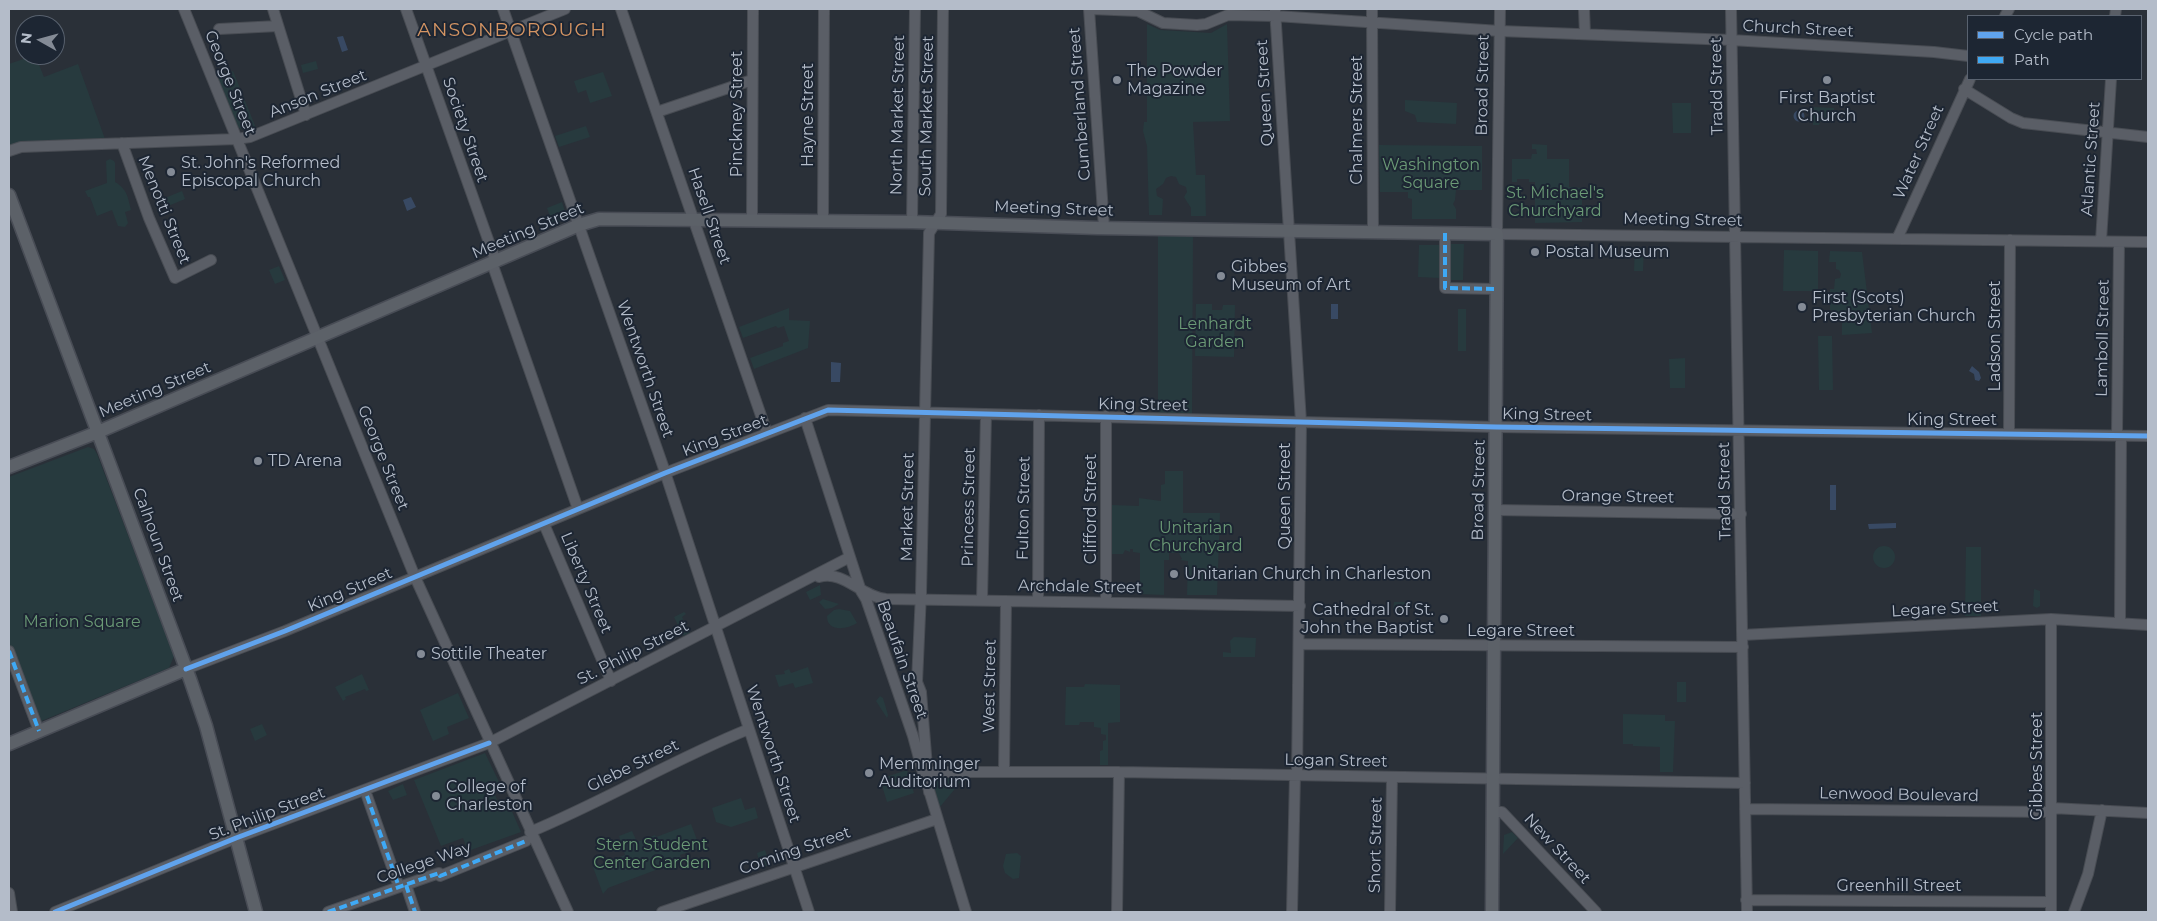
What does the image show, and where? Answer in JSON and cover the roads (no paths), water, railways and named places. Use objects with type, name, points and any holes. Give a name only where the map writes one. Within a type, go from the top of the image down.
[{"type":"main road","name":"Calhoun Street","points":[[9,196],[206,726],[256,912]]},
{"type":"main road","name":"Meeting Street","points":[[9,467],[98,432],[579,225],[606,218],[935,222],[1497,234]]},
{"type":"main road","name":"Broad Street","points":[[1492,912],[1497,234]]},
{"type":"main road","name":"King Street","points":[[9,744],[186,669]]},
{"type":"street","name":"George Street","points":[[184,9],[414,577],[528,836],[568,912]]},
{"type":"street","points":[[273,9],[306,115]]},
{"type":"street","name":"Society Street","points":[[406,9],[578,510]]},
{"type":"street","name":"Wentworth Street","points":[[503,9],[665,473],[809,912]]},
{"type":"street","name":"Anson Street","points":[[9,151],[21,147],[250,137],[565,9]]},
{"type":"street","name":"Hasell Street","points":[[621,9],[767,433]]},
{"type":"street","name":"Pinckney Street","points":[[752,220],[753,9]]},
{"type":"street","name":"Hayne Street","points":[[822,221],[824,9]]},
{"type":"street","name":"North Market Street","points":[[912,222],[915,9]]},
{"type":"street","name":"South Market Street","points":[[935,222],[941,214],[943,9]]},
{"type":"street","name":"Church Street","points":[[1090,9],[1138,11],[1163,22],[1197,24],[1206,24],[1228,15],[1276,12],[1372,22],[1500,31],[1731,40],[1967,55]]},
{"type":"street","name":"Cumberland Street","points":[[1090,9],[1104,227]]},
{"type":"street","name":"Chalmers Street","points":[[1372,9],[1373,231]]},
{"type":"street","name":"Broad Street","points":[[1497,234],[1500,9]]},
{"type":"street","points":[[1584,9],[1585,34]]},
{"type":"street","name":"Tradd Street","points":[[1731,9],[1747,912]]},
{"type":"street","name":"Queen Street","points":[[1276,12],[1301,422],[1300,606],[1292,912]]},
{"type":"street","points":[[219,29],[278,26]]},
{"type":"street","points":[[657,112],[752,80]]},
{"type":"street","name":"Water Street","points":[[1897,239],[1969,80]]},
{"type":"street","name":"Atlantic Street","points":[[2101,241],[2111,80]]},
{"type":"street","points":[[1964,89],[2018,121],[2148,137]]},
{"type":"street","name":"Menotti Street","points":[[122,143],[149,218],[175,278],[185,271],[211,260]]},
{"type":"street","name":"Market Street","points":[[929,792],[921,692],[917,682],[921,599],[929,233],[935,222]]},
{"type":"street","points":[[1445,233],[1444,288],[1496,289]]},
{"type":"street","name":"Meeting Street","points":[[1497,234],[2148,242]]},
{"type":"street","name":"Ladson Street","points":[[2009,433],[2010,240]]},
{"type":"street","name":"Lamboll Street","points":[[2119,242],[2120,623]]},
{"type":"street","name":"King Street","points":[[186,669],[665,473],[805,418],[831,410],[1496,427],[2148,436]]},
{"type":"street","name":"Princess Street","points":[[982,600],[986,414]]},
{"type":"street","name":"Fulton Street","points":[[1038,601],[1040,415]]},
{"type":"street","name":"Clifford Street","points":[[1106,416],[1106,602]]},
{"type":"street","name":"Beaufain Street","points":[[805,418],[929,792],[963,911]]},
{"type":"street","name":"Orange Street","points":[[1496,510],[1740,514]]},
{"type":"street","name":"Liberty Street","points":[[544,524],[612,681]]},
{"type":"street","name":"St. Philip Street","points":[[55,912],[236,838],[489,744],[850,557]]},
{"type":"street","name":"St. Philip Street","points":[[804,582],[822,576],[829,576],[845,580],[861,591]]},
{"type":"street","name":"Archdale Street","points":[[861,591],[880,598],[1300,606]]},
{"type":"street","name":"West Street","points":[[1004,771],[1006,601]]},
{"type":"street","name":"Legare Street","points":[[1742,634],[2051,620],[2148,625]]},
{"type":"street","name":"Gibbes Street","points":[[2051,620],[2051,907]]},
{"type":"street","name":"Legare Street","points":[[1299,644],[1742,647]]},
{"type":"street","points":[[9,651],[39,731]]},
{"type":"street","points":[[901,705],[907,706],[912,704],[921,692]]},
{"type":"street","name":"Glebe Street","points":[[528,836],[688,756],[749,729]]},
{"type":"street","name":"Logan Street","points":[[927,772],[1119,772],[1745,783]]},
{"type":"street","points":[[1117,912],[1119,772]]},
{"type":"street","name":"Short Street","points":[[1390,912],[1392,777]]},
{"type":"street","points":[[367,796],[415,912]]},
{"type":"street","name":"Lenwood Boulevard","points":[[1745,809],[2102,810],[2148,813]]},
{"type":"street","points":[[2074,912],[2088,874],[2102,810]]},
{"type":"street","name":"New Street","points":[[1493,812],[1502,812],[1596,912]]},
{"type":"street","name":"Coming Street","points":[[662,912],[937,819]]},
{"type":"street","name":"College Way","points":[[328,912],[439,873],[440,876],[528,836]]},
{"type":"street","points":[[9,893],[12,912]]},
{"type":"street","name":"Greenhill Street","points":[[1746,900],[2051,907]]},
{"type":"water","points":[[343,36],[348,50],[342,52],[337,37]]},
{"type":"water","points":[[1799,110],[1805,116],[1799,122],[1793,116]]},
{"type":"water","points":[[411,197],[416,207],[407,211],[403,200]]},
{"type":"water","points":[[1331,304],[1338,304],[1338,319],[1331,319]]},
{"type":"water","points":[[831,362],[841,363],[840,382],[831,382]]},
{"type":"water","points":[[1972,366],[1979,372],[1981,378],[1979,381],[1975,380],[1974,374],[1969,371]]},
{"type":"water","points":[[1830,485],[1836,485],[1836,510],[1830,510]]},
{"type":"water","points":[[1896,523],[1896,528],[1869,529],[1868,524]]},
{"type":"place","name":"The Powder Magazine","points":[[1117,80]]},
{"type":"place","name":"First Baptist Church","points":[[1827,80]]},
{"type":"place","name":"St. John's Reformed Episcopal Church","points":[[171,172]]},
{"type":"place","name":"Postal Museum","points":[[1535,252]]},
{"type":"place","name":"Gibbes Museum of Art","points":[[1221,276]]},
{"type":"place","name":"First (Scots) Presbyterian Church","points":[[1802,307]]},
{"type":"place","name":"TD Arena","points":[[258,461]]},
{"type":"place","name":"Unitarian Church in Charleston","points":[[1174,574]]},
{"type":"place","name":"Cathedral of St. John the Baptist","points":[[1444,619]]},
{"type":"place","name":"Sottile Theater","points":[[421,654]]},
{"type":"place","name":"Memminger Auditorium","points":[[869,773]]},
{"type":"place","name":"College of Charleston","points":[[436,796]]},
{"type":"district","name":"ANSONBOROUGH","points":[[512,30]]},
{"type":"park label","name":"Washington Square","points":[[1431,174]]},
{"type":"park label","name":"St. Michael's Churchyard","points":[[1555,202]]},
{"type":"park label","name":"Lenhardt Garden","points":[[1215,333]]},
{"type":"park label","name":"Unitarian Churchyard","points":[[1196,537]]},
{"type":"park label","name":"Marion Square","points":[[82,622]]},
{"type":"park label","name":"Stern Student Center Garden","points":[[652,854]]}]
